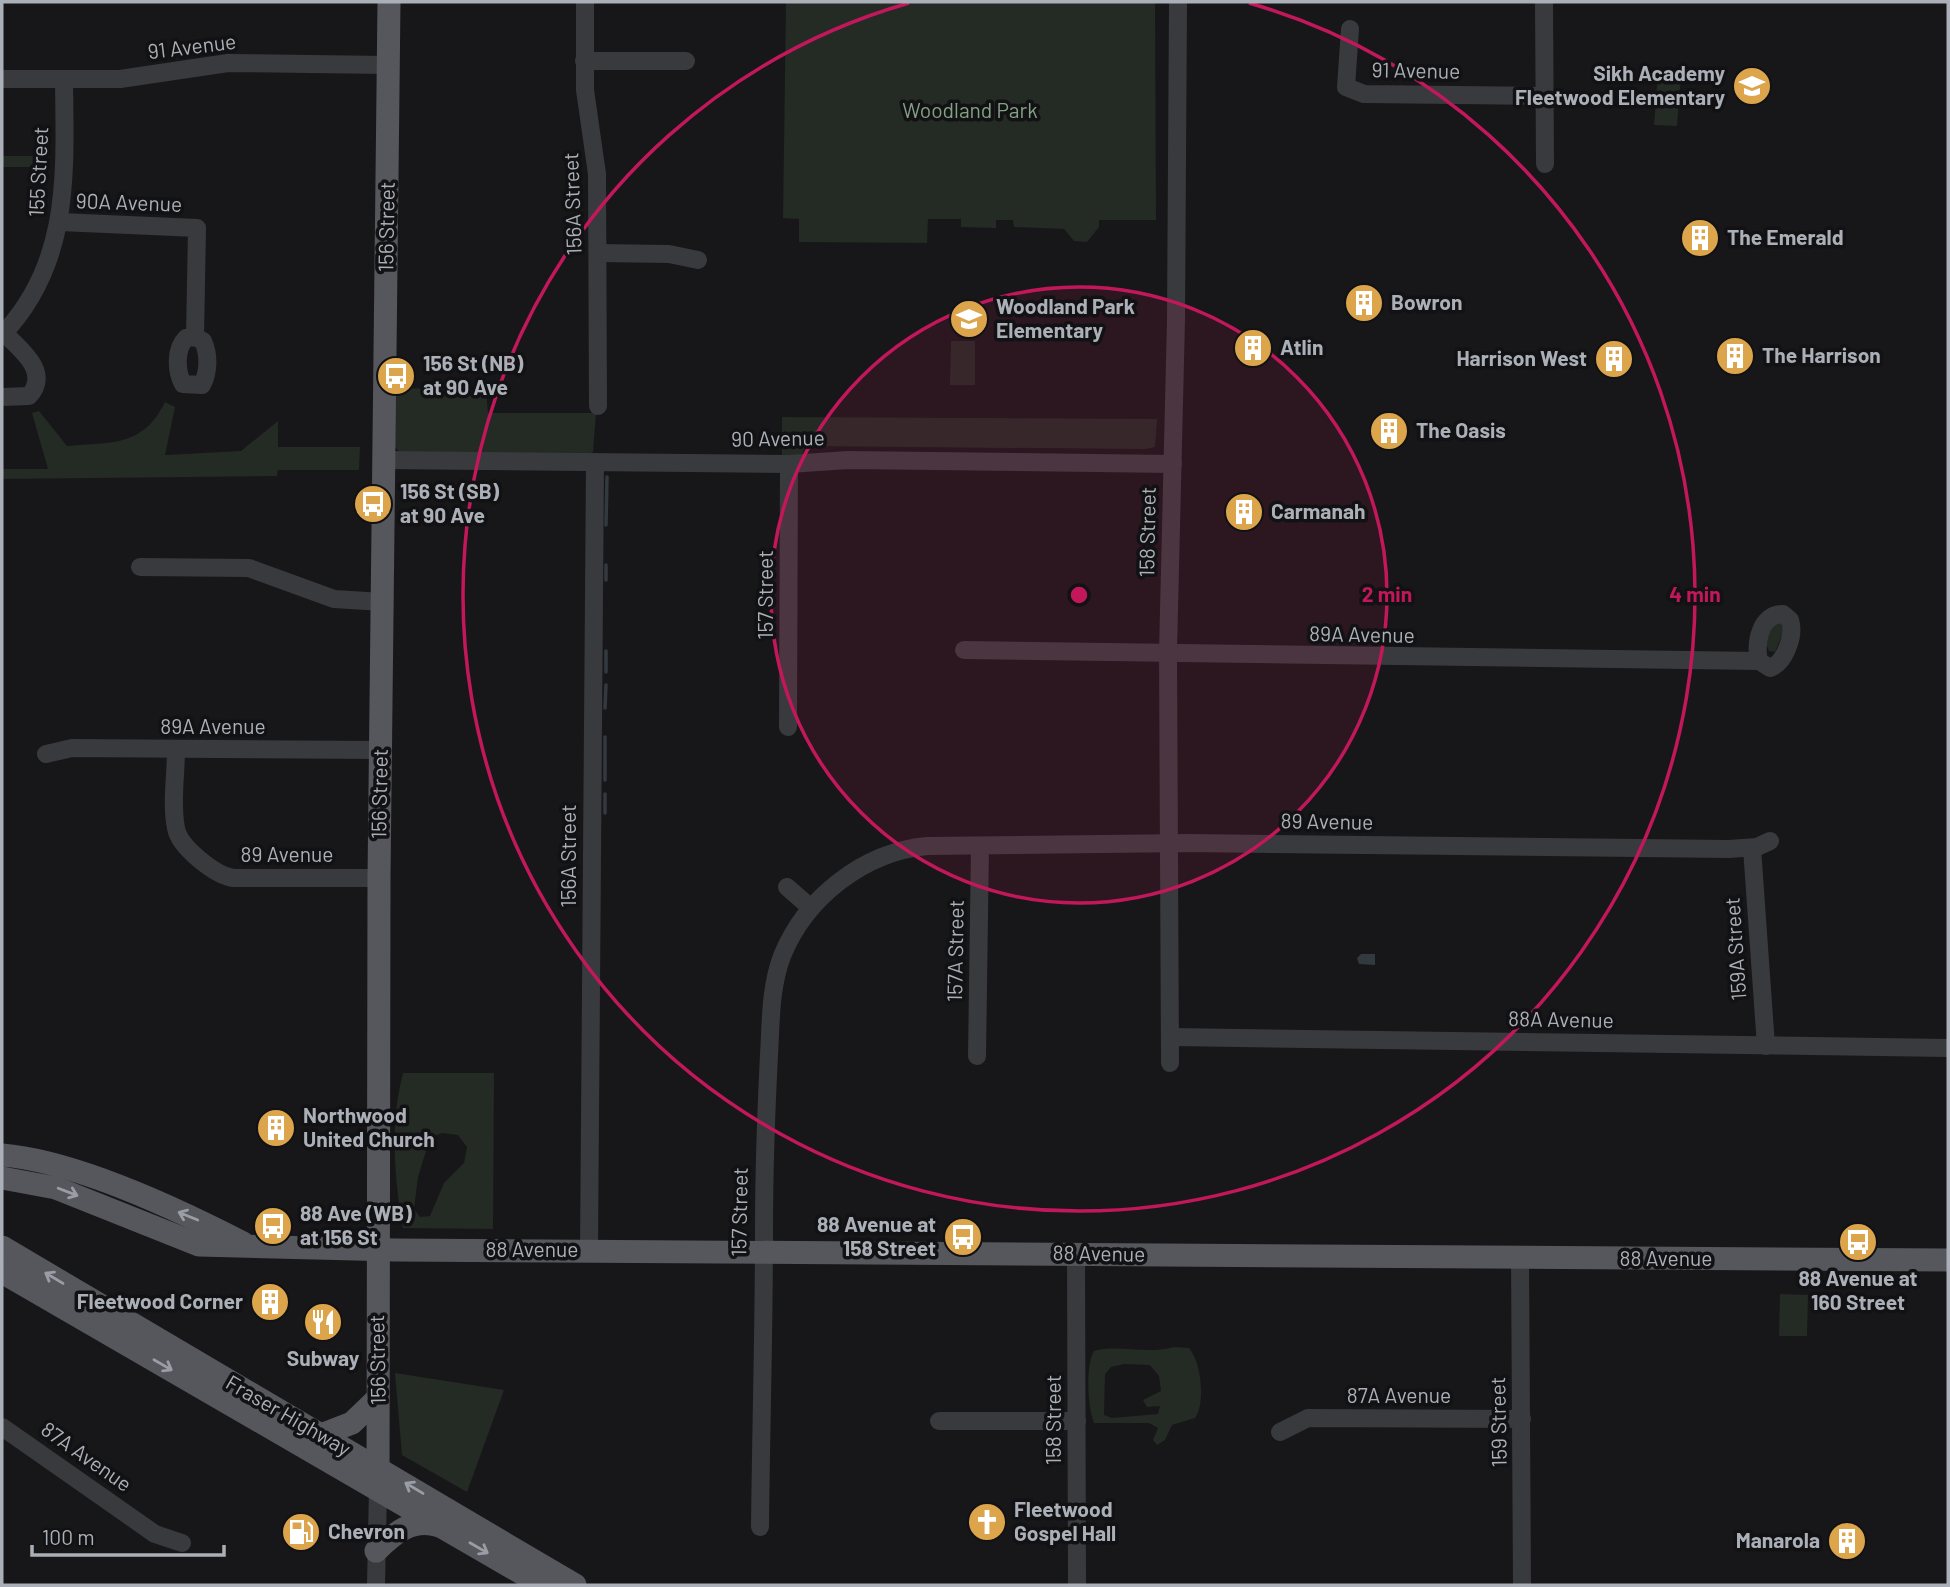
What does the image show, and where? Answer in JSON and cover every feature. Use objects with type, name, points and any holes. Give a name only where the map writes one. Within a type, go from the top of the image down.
[{"type":"main road","name":"156 Street","points":[[378,1478],[379,878],[389,2]]},
{"type":"main road","name":"88 Avenue","points":[[2,1155],[38,1160],[77,1171],[205,1223],[249,1246]]},
{"type":"main road","name":"88 Avenue","points":[[2,1178],[56,1188],[199,1245],[377,1249],[1948,1260]]},
{"type":"main road","name":"Fraser Highway","points":[[2,1247],[321,1435],[442,1527],[542,1585]]},
{"type":"main road","name":"Fraser Highway","points":[[2,1272],[575,1585]]},
{"type":"main road","points":[[321,1435],[352,1423],[378,1398]]},
{"type":"main road","points":[[376,1551],[390,1536],[410,1525],[429,1523],[442,1527]]},
{"type":"street","name":"156A Street","points":[[585,2],[585,90],[596,162],[598,406]]},
{"type":"street","name":"158 Street","points":[[1170,1063],[1172,1037],[1168,652],[1173,464],[1178,2]]},
{"type":"street","points":[[1544,2],[1545,164]]},
{"type":"street","name":"91 Avenue","points":[[1350,29],[1346,87],[1354,91],[1364,94],[1544,96]]},
{"type":"street","points":[[584,61],[686,61]]},
{"type":"street","name":"91 Avenue","points":[[2,79],[64,80],[148,76],[228,63],[388,65]]},
{"type":"street","name":"155 Street","points":[[3,334],[30,299],[44,273],[60,222],[64,80]]},
{"type":"street","name":"90A Avenue","points":[[60,222],[197,228],[195,337]]},
{"type":"street","points":[[598,253],[669,254],[698,260]]},
{"type":"street","points":[[2,397],[26,397],[33,392],[36,382],[33,362],[3,334]]},
{"type":"street","name":"90 Avenue","points":[[385,460],[789,464],[848,460],[1173,464]]},
{"type":"street","name":"156A Street","points":[[589,1250],[595,462]]},
{"type":"street","name":"157 Street","points":[[788,727],[789,464]]},
{"type":"street","points":[[140,567],[249,568],[334,599],[383,603]]},
{"type":"street","name":"89A Avenue","points":[[964,650],[1380,658],[1759,661]]},
{"type":"street","name":"89A Avenue","points":[[46,754],[72,748],[380,751]]},
{"type":"street","name":"89 Avenue","points":[[176,750],[176,830],[201,860],[218,874],[233,878],[379,878]]},
{"type":"street","name":"89 Avenue","points":[[883,857],[913,848],[980,846],[1170,844],[1752,848],[1770,841]]},
{"type":"street","name":"157A Street","points":[[977,1056],[980,846]]},
{"type":"street","name":"159A Street","points":[[1752,848],[1766,1046]]},
{"type":"street","name":"157 Street","points":[[760,1527],[764,1147],[772,995],[783,955],[811,908],[845,877],[883,857]]},
{"type":"street","points":[[787,887],[811,908]]},
{"type":"street","name":"88A Avenue","points":[[1172,1037],[1948,1048]]},
{"type":"street","name":"158 Street","points":[[1076,1254],[1077,1585]]},
{"type":"street","name":"159 Street","points":[[1520,1258],[1522,1585]]},
{"type":"street","name":"87A Avenue","points":[[1280,1432],[1308,1418],[1522,1419]]},
{"type":"street","points":[[939,1421],[1076,1421]]},
{"type":"street","name":"87A Avenue","points":[[2,1427],[155,1534],[181,1543]]},
{"type":"street","name":"156 Street","points":[[376,1585],[378,1478]]},
{"type":"green space","name":"Woodland Park","points":[[786,2],[1155,2],[1156,220],[1099,220],[1099,227],[1087,242],[1074,241],[1064,229],[1014,227],[1013,220],[996,220],[996,228],[961,227],[961,219],[928,219],[927,243],[799,242],[799,219],[783,218]]},
{"type":"green space","points":[[1658,74],[1681,75],[1677,126],[1654,125]]},
{"type":"green space","points":[[2,156],[43,156],[43,167],[2,167]]},
{"type":"green space","points":[[951,341],[975,341],[975,385],[950,385]]},
{"type":"green space","points":[[394,388],[486,390],[488,413],[596,413],[593,452],[586,456],[402,455],[393,445]]},
{"type":"green space","points":[[165,402],[175,407],[165,455],[241,451],[278,421],[278,447],[360,447],[359,470],[278,470],[277,476],[2,479],[2,469],[48,469],[32,413],[39,411],[67,446],[98,444],[136,435],[156,417]]},
{"type":"green space","points":[[782,417],[1157,419],[1155,447],[1145,449],[805,446],[802,456],[782,458]]},
{"type":"green space","points":[[1772,623],[1782,623],[1784,631],[1775,652],[1769,651],[1766,644]]},
{"type":"green space","points":[[403,1073],[494,1073],[493,1229],[403,1228],[395,1150]],"holes":[[[442,1133],[458,1135],[467,1147],[464,1163],[444,1183],[430,1216],[420,1217],[414,1209],[418,1177],[430,1138]]]},
{"type":"green space","points":[[1780,1294],[1808,1295],[1807,1336],[1779,1336]]},
{"type":"green space","points":[[1189,1348],[1197,1362],[1201,1393],[1195,1418],[1172,1425],[1165,1440],[1157,1445],[1153,1440],[1158,1428],[1149,1423],[1094,1423],[1088,1387],[1089,1366],[1094,1351]],"holes":[[[1124,1364],[1150,1365],[1159,1376],[1161,1391],[1143,1400],[1147,1407],[1160,1406],[1158,1414],[1112,1418],[1104,1415],[1105,1374],[1111,1367]]]},
{"type":"green space","points":[[395,1373],[504,1390],[467,1492],[402,1455]]},
{"type":"shaded area","points":[[1361,954],[1375,954],[1375,965],[1359,964],[1357,958]]},
{"type":"waterway","points":[[606,525],[607,477]]},
{"type":"waterway","points":[[606,565],[606,580]]},
{"type":"waterway","points":[[606,651],[606,672]]},
{"type":"waterway","points":[[605,708],[606,685]]},
{"type":"waterway","points":[[605,737],[605,780]]},
{"type":"waterway","points":[[605,794],[605,813]]},
{"type":"place","name":"Sikh Academy Fleetwood Elementary","points":[[1752,86]]},
{"type":"place","name":"The Emerald","points":[[1700,238]]},
{"type":"place","name":"Bowron","points":[[1364,303]]},
{"type":"place","name":"Woodland Park Elementary","points":[[969,319]]},
{"type":"place","name":"Atlin","points":[[1253,348]]},
{"type":"place","name":"The Harrison","points":[[1735,356]]},
{"type":"place","name":"Harrison West","points":[[1614,359]]},
{"type":"place","name":"156 St (NB) at 90 Ave","points":[[396,376]]},
{"type":"place","name":"The Oasis","points":[[1389,431]]},
{"type":"place","name":"156 St (SB) at 90 Ave","points":[[373,504]]},
{"type":"place","name":"Carmanah","points":[[1244,512]]},
{"type":"place","name":"Northwood United Church","points":[[276,1128]]},
{"type":"place","name":"88 Ave (WB) at 156 St","points":[[273,1226]]},
{"type":"place","name":"88 Avenue at 158 Street","points":[[963,1237]]},
{"type":"place","name":"88 Avenue at 160 Street","points":[[1858,1242]]},
{"type":"place","name":"Fleetwood Corner","points":[[270,1302]]},
{"type":"place","name":"Subway","points":[[323,1322]]},
{"type":"place","name":"Fleetwood Gospel Hall","points":[[987,1522]]},
{"type":"place","name":"Chevron","points":[[301,1532]]},
{"type":"place","name":"Manarola","points":[[1847,1541]]}]
